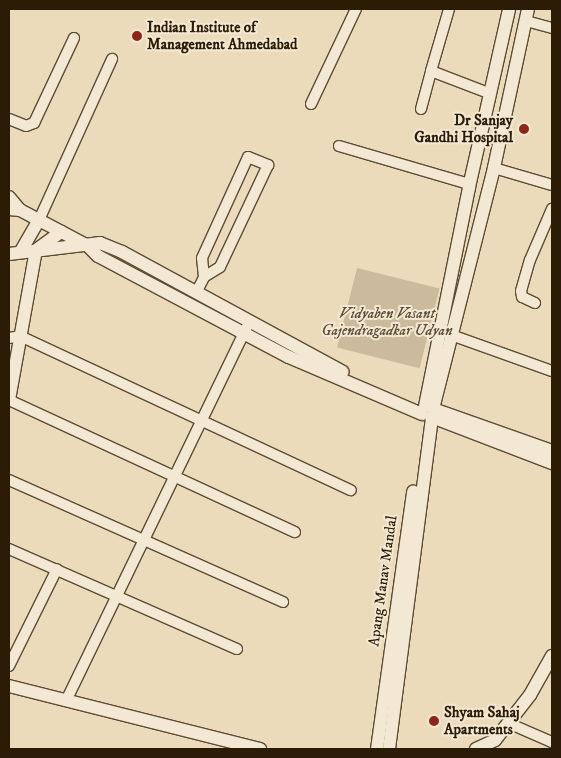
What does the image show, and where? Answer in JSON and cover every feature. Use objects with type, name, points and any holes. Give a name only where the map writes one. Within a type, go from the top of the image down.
[{"type":"street","points":[[311,104],[356,9]]},
{"type":"street","points":[[420,109],[449,9]]},
{"type":"street","name":"Apang Manav Mandal","points":[[377,749],[427,412],[469,185],[509,9]]},
{"type":"street","points":[[390,749],[427,412],[454,336],[494,168],[527,15],[552,28]]},
{"type":"street","points":[[9,119],[26,126],[34,123],[74,38]]},
{"type":"street","points":[[22,251],[39,220],[112,59]]},
{"type":"street","points":[[431,71],[490,94]]},
{"type":"street","points":[[339,146],[488,192]]},
{"type":"street","points":[[196,293],[204,277],[220,267],[268,166],[248,157],[202,258],[204,277]]},
{"type":"street","points":[[494,168],[552,185]]},
{"type":"street","points":[[9,197],[14,210],[39,220],[88,246],[98,256],[246,328],[427,412],[552,463]]},
{"type":"street","points":[[535,303],[522,297],[521,291],[530,260],[552,210]]},
{"type":"street","points":[[62,232],[36,250],[15,337],[9,400],[173,478],[295,532]]},
{"type":"street","points":[[9,254],[22,251],[88,246],[100,243],[122,252],[196,293],[246,328]]},
{"type":"street","points":[[66,701],[246,328]]},
{"type":"street","points":[[454,336],[552,371]]},
{"type":"street","points":[[15,337],[202,418],[352,490]]},
{"type":"street","points":[[427,412],[552,451]]},
{"type":"street","points":[[9,480],[144,538],[282,602]]},
{"type":"street","points":[[9,549],[117,594],[237,649]]},
{"type":"street","points":[[9,666],[57,569]]},
{"type":"street","points":[[476,749],[495,740],[552,656]]},
{"type":"street","points":[[9,686],[260,749]]},
{"type":"street","points":[[508,723],[552,742]]},
{"type":"green space","name":"Vidyaben Vasant Gajendragadkar Udyan","points":[[357,268],[439,289],[420,368],[337,348]]},
{"type":"place","name":"Indian Institute of Management Ahmedabad","points":[[137,36]]},
{"type":"place","name":"Dr Sanjay Gandhi Hospital","points":[[524,129]]},
{"type":"place","name":"Shyam Sahaj Apartments","points":[[434,721]]}]
